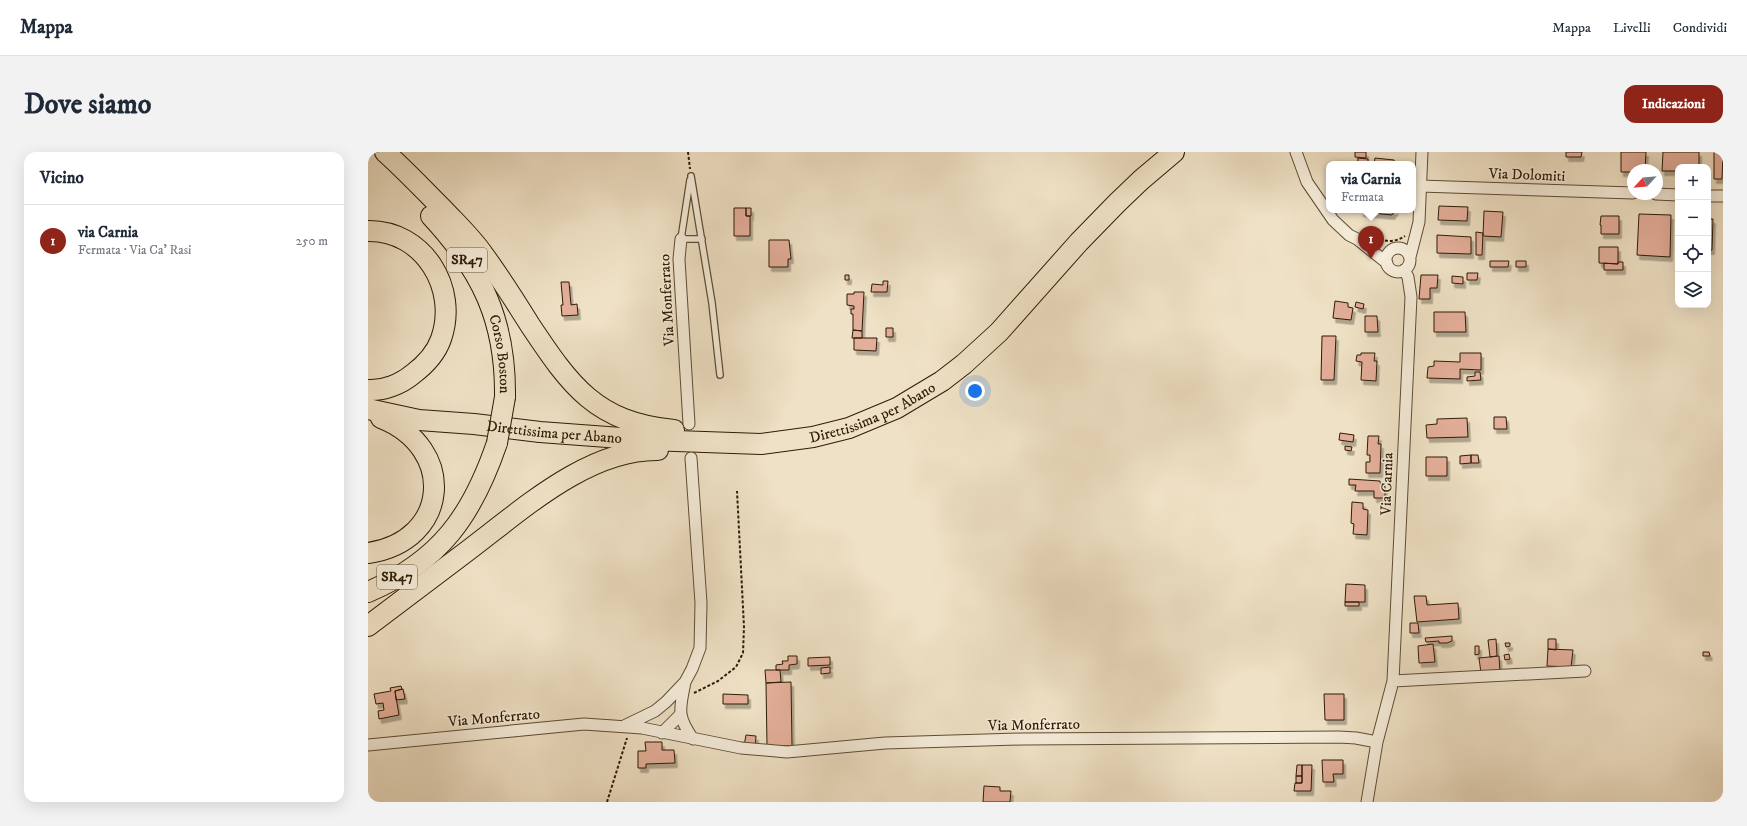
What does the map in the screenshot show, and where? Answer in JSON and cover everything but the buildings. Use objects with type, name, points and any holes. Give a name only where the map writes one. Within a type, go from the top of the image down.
[{"type":"highway","name":"Corso Boston","points":[[368,592],[382,586],[425,559],[455,528],[472,502],[486,474],[497,443],[505,397],[505,377],[501,340],[490,304],[479,280],[466,258],[449,235],[372,152]]},
{"type":"highway","points":[[385,152],[465,232],[483,253],[564,375],[579,391],[614,415],[640,424],[659,429],[712,433],[761,444]]},
{"type":"highway","name":"Direttissima per Abano","points":[[368,409],[419,420],[474,424],[540,432],[648,440],[761,444],[813,437],[849,428],[897,408],[942,381],[964,364],[999,332],[1079,242],[1117,203],[1174,152]]},
{"type":"highway","points":[[368,231],[397,235],[415,247],[428,259],[439,277],[446,299],[441,340],[426,364],[404,381],[384,389],[368,390]]},
{"type":"highway","name":"Direttissima per Abano","points":[[368,395],[474,424]]},
{"type":"highway","points":[[368,413],[401,428],[422,448],[430,461],[434,475],[435,495],[428,513],[419,528],[399,544],[384,551],[368,553]]},
{"type":"highway","points":[[368,626],[545,493],[579,472],[604,461],[637,452],[716,450],[761,444]]},
{"type":"street","points":[[1296,152],[1307,182],[1326,210]]},
{"type":"street","points":[[1402,248],[1419,222],[1422,152]]},
{"type":"street","name":"Via Dolomiti","points":[[1420,186],[1627,193]]},
{"type":"street","points":[[1663,194],[1675,195]]},
{"type":"street","points":[[1711,196],[1723,196]]},
{"type":"street","points":[[1328,213],[1333,220],[1349,235],[1357,239],[1387,263],[1388,267],[1400,271],[1409,266],[1410,237]]},
{"type":"street","name":"Via Monferrato","points":[[681,239],[679,259],[689,424]]},
{"type":"street","points":[[1374,253],[1402,248],[1406,250],[1410,257]]},
{"type":"street","points":[[1387,263],[1386,258],[1390,251]]},
{"type":"street","name":"Via Carnia","points":[[1367,802],[1377,742],[1393,681],[1410,288],[1408,277],[1400,271]]},
{"type":"street","points":[[626,727],[655,711],[685,682],[692,670],[700,648],[702,624],[691,458]]},
{"type":"street","points":[[1393,681],[1585,670]]},
{"type":"street","points":[[685,682],[680,716],[692,739]]},
{"type":"street","points":[[655,711],[652,718],[658,732],[680,716]]},
{"type":"street","name":"Via Monferrato","points":[[368,745],[584,724],[626,727],[741,748],[787,752],[885,743],[1022,740],[1339,737],[1356,738],[1377,742]]},
{"type":"lane","points":[[691,176],[702,238],[720,375]]},
{"type":"lane","name":"Via Monferrato","points":[[681,239],[691,176]]},
{"type":"lane","points":[[681,239],[702,238]]},
{"type":"path","points":[[688,152],[691,176]]},
{"type":"path","points":[[1372,238],[1391,242],[1410,237]]},
{"type":"path","points":[[682,699],[718,681],[736,667],[743,653],[744,627],[737,491]]},
{"type":"path","points":[[607,802],[627,741],[626,727]]},
{"type":"place","name":"via Carnia","points":[[1371,259]]}]
